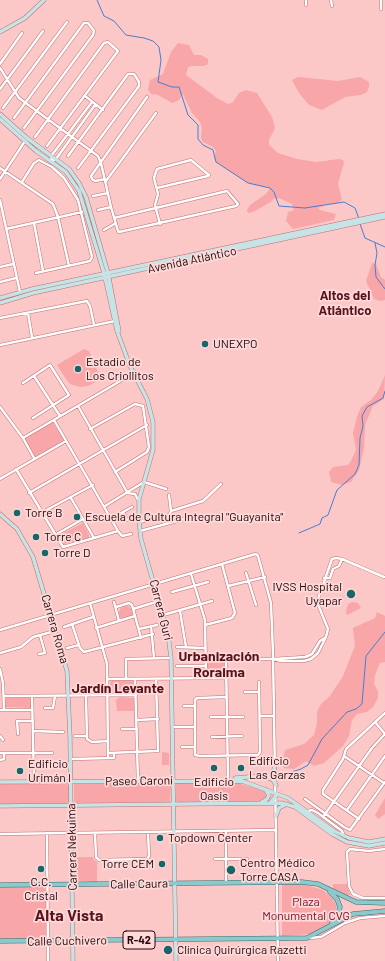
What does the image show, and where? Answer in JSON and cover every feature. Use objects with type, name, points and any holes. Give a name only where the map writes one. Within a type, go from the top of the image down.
[{"type":"main road","name":"Calle Caura","points":[[0,885],[306,882],[325,888],[356,902],[385,903]]},
{"type":"main road","points":[[325,888],[337,899],[340,907],[336,918],[325,928]]},
{"type":"main road","name":"R-42","points":[[278,938],[307,938],[353,914],[385,911]]},
{"type":"main road","name":"Calle Cuchivero","points":[[0,942],[278,938]]},
{"type":"street","points":[[0,32],[25,18],[44,0]]},
{"type":"street","points":[[306,0],[306,5]]},
{"type":"street","points":[[331,0],[332,6]]},
{"type":"street","points":[[380,0],[381,9]]},
{"type":"street","points":[[3,108],[67,22]]},
{"type":"street","points":[[14,118],[84,23],[88,23],[94,31],[93,35],[24,128]]},
{"type":"street","points":[[0,89],[43,31]]},
{"type":"street","points":[[0,64],[22,33]]},
{"type":"street","points":[[35,137],[104,44],[108,42],[118,51],[47,146]]},
{"type":"street","points":[[0,68],[14,92],[25,102],[71,138],[98,156],[114,218],[120,233],[238,205],[237,201],[227,191],[114,218]]},
{"type":"street","points":[[68,156],[128,74],[134,74],[139,82],[139,86],[78,168]]},
{"type":"street","points":[[85,96],[103,110]]},
{"type":"street","points":[[147,97],[92,174],[92,179],[95,181],[105,180],[156,113]]},
{"type":"street","points":[[52,162],[51,156],[92,102]]},
{"type":"street","points":[[52,162],[56,159],[95,105]]},
{"type":"street","points":[[0,114],[26,140],[69,169],[79,183],[86,197],[94,235]]},
{"type":"street","points":[[0,119],[66,172],[76,185],[94,235]]},
{"type":"street","points":[[0,179],[26,140]]},
{"type":"street","points":[[22,182],[36,160],[42,161],[52,167],[64,178],[78,200],[82,212],[91,260],[36,273]]},
{"type":"street","points":[[157,188],[209,176],[191,160],[157,170],[154,178],[157,188],[156,208],[160,224]]},
{"type":"street","points":[[0,168],[53,204],[58,217],[69,266]]},
{"type":"street","points":[[93,196],[108,193]]},
{"type":"street","points":[[0,200],[20,292]]},
{"type":"street","points":[[98,210],[111,207]]},
{"type":"street","points":[[6,229],[82,212]]},
{"type":"street","name":"Avenida Atlántico","points":[[365,220],[385,214]]},
{"type":"street","name":"Avenida Atlántico","points":[[0,298],[20,292],[354,222],[385,217]]},
{"type":"street","points":[[34,223],[43,271]]},
{"type":"street","points":[[104,230],[116,223]]},
{"type":"street","name":"Carrera Guri","points":[[94,235],[106,275],[121,342],[149,404],[155,434],[151,462],[139,502],[139,522],[140,532],[168,634],[171,658],[176,961]]},
{"type":"street","points":[[0,267],[13,264]]},
{"type":"street","name":"Avenida Atlántico","points":[[0,303],[33,293],[106,275]]},
{"type":"street","points":[[0,282],[16,278]]},
{"type":"street","points":[[0,318],[86,301],[90,306],[94,325]]},
{"type":"street","points":[[28,313],[32,337]]},
{"type":"street","points":[[0,345],[116,320]]},
{"type":"street","points":[[23,383],[51,366],[69,396],[33,418]]},
{"type":"street","points":[[23,438],[134,373]]},
{"type":"street","points":[[34,376],[60,416]]},
{"type":"street","points":[[90,429],[138,404],[143,406],[145,410],[149,447],[147,452],[115,472]]},
{"type":"street","points":[[78,406],[102,451],[127,492],[137,496],[139,502]]},
{"type":"street","points":[[0,407],[23,438],[34,458]]},
{"type":"street","points":[[54,420],[93,485],[118,531],[122,536],[131,534]]},
{"type":"street","points":[[29,493],[146,425]]},
{"type":"street","points":[[0,479],[34,458],[66,441]]},
{"type":"street","points":[[16,469],[61,546],[67,546],[118,531]]},
{"type":"street","points":[[105,506],[144,482],[166,489]]},
{"type":"street","points":[[139,522],[169,515],[171,511],[203,501],[222,484]]},
{"type":"street","points":[[41,513],[93,485]]},
{"type":"street","points":[[169,495],[171,511]]},
{"type":"street","points":[[71,498],[94,538]]},
{"type":"street","points":[[112,518],[132,507]]},
{"type":"street","points":[[123,512],[127,520]]},
{"type":"street","name":"Carrera Roma","points":[[0,514],[16,529],[28,545],[36,565],[56,631],[66,671],[70,782]]},
{"type":"street","points":[[140,532],[188,518]]},
{"type":"street","points":[[55,535],[83,519]]},
{"type":"street","points":[[0,630],[256,554],[258,556],[265,576],[271,603],[274,660],[278,961]]},
{"type":"street","points":[[206,659],[298,661],[311,659],[318,654],[326,636],[327,625],[317,602],[324,578],[332,559],[342,559],[384,577]]},
{"type":"street","points":[[324,578],[330,578],[334,569],[339,566],[342,559]]},
{"type":"street","points":[[205,625],[232,618],[234,615],[222,564]]},
{"type":"street","points":[[246,573],[256,605]]},
{"type":"street","points":[[191,574],[201,605],[205,625],[206,678]]},
{"type":"street","points":[[228,586],[265,576]]},
{"type":"street","points":[[172,592],[208,582]]},
{"type":"street","points":[[133,609],[159,601]]},
{"type":"street","points":[[163,615],[212,601]]},
{"type":"street","points":[[114,602],[119,621]]},
{"type":"street","points":[[90,603],[96,628],[107,659],[108,758]]},
{"type":"street","points":[[116,607],[131,604],[141,638]]},
{"type":"street","points":[[180,611],[186,647]]},
{"type":"street","points":[[96,628],[135,616]]},
{"type":"street","points":[[64,627],[93,617]]},
{"type":"street","points":[[72,624],[82,651],[88,653],[153,634]]},
{"type":"street","points":[[139,630],[157,625]]},
{"type":"street","points":[[152,626],[154,658]]},
{"type":"street","points":[[0,653],[21,647],[28,639],[56,631]]},
{"type":"street","points":[[39,654],[45,653],[40,635]]},
{"type":"street","points":[[67,648],[79,645]]},
{"type":"street","points":[[177,647],[205,648]]},
{"type":"street","points":[[126,679],[125,662],[128,659],[171,658]]},
{"type":"street","points":[[226,659],[228,780],[274,775],[276,764]]},
{"type":"street","points":[[177,666],[206,666]]},
{"type":"street","points":[[0,669],[4,696],[4,710]]},
{"type":"street","points":[[108,679],[226,678]]},
{"type":"street","points":[[135,679],[138,781]]},
{"type":"street","points":[[108,753],[158,751],[156,679]]},
{"type":"street","points":[[226,697],[196,698],[194,706],[195,755],[255,756],[259,754],[259,682]]},
{"type":"street","points":[[245,692],[259,692]]},
{"type":"street","points":[[4,696],[68,696],[108,694],[136,695]]},
{"type":"street","points":[[86,695],[87,737]]},
{"type":"street","points":[[32,696],[34,782]]},
{"type":"street","points":[[45,708],[53,708],[55,696]]},
{"type":"street","points":[[184,706],[194,706]]},
{"type":"street","points":[[0,710],[32,710]]},
{"type":"street","points":[[359,819],[323,794],[323,790],[344,756],[346,749],[385,713]]},
{"type":"street","points":[[260,716],[274,716]]},
{"type":"street","points":[[211,717],[243,717]]},
{"type":"street","points":[[137,720],[158,719]]},
{"type":"street","points":[[18,734],[17,721],[33,721]]},
{"type":"street","points":[[323,817],[374,745],[385,734],[375,722]]},
{"type":"street","points":[[173,727],[194,727]]},
{"type":"street","points":[[122,729],[137,729]]},
{"type":"street","points":[[33,731],[63,732]]},
{"type":"street","points":[[0,736],[3,740]]},
{"type":"street","points":[[75,736],[87,737],[92,742],[108,742]]},
{"type":"street","points":[[212,736],[242,736]]},
{"type":"street","points":[[182,747],[194,747]]},
{"type":"street","points":[[0,753],[52,753]]},
{"type":"street","points":[[0,760],[4,759],[4,753]]},
{"type":"street","points":[[70,759],[114,758],[114,753]]},
{"type":"street","points":[[305,800],[349,830],[352,829],[384,783],[344,756]]},
{"type":"street","points":[[347,810],[385,756]]},
{"type":"street","points":[[264,777],[273,780],[276,785]]},
{"type":"street","name":"Paseo Caroní","points":[[0,782],[173,780],[242,781],[293,801],[344,836],[364,842],[385,839]]},
{"type":"street","name":"Carrera Nekuima","points":[[70,782],[74,961]]},
{"type":"street","points":[[257,803],[264,801],[268,797],[268,792],[263,788]]},
{"type":"street","points":[[270,803],[276,795]]},
{"type":"street","name":"Paseo Caroní","points":[[0,806],[257,803],[289,804]]},
{"type":"street","points":[[165,804],[170,806],[174,812]]},
{"type":"street","points":[[276,816],[279,808],[289,804],[332,834],[347,842],[369,846],[385,843]]},
{"type":"street","points":[[71,816],[75,809],[80,805]]},
{"type":"street","points":[[308,811],[313,810],[342,831],[344,836]]},
{"type":"street","points":[[0,834],[276,830]]},
{"type":"street","points":[[226,831],[226,882]]},
{"type":"street","points":[[95,833],[96,859],[123,860],[148,858],[148,832]]},
{"type":"street","points":[[47,833],[48,961]]},
{"type":"street","points":[[385,849],[369,851],[348,849],[349,886],[353,894],[359,897],[385,898]]},
{"type":"street","points":[[215,859],[247,859]]},
{"type":"street","points":[[307,938],[321,937],[345,923],[360,918],[385,916]]},
{"type":"green space","points":[[178,43],[189,45],[194,55],[201,55],[208,59],[208,64],[204,66],[188,67],[186,75],[217,98],[228,104],[233,102],[239,93],[246,90],[257,93],[272,117],[275,128],[269,140],[269,145],[278,153],[297,159],[316,162],[339,159],[343,160],[344,163],[338,183],[342,200],[337,203],[318,208],[320,210],[336,214],[334,220],[293,229],[286,221],[288,212],[294,210],[292,204],[279,198],[273,199],[271,202],[253,212],[248,213],[247,210],[250,205],[266,194],[270,188],[248,183],[216,162],[214,158],[216,151],[213,147],[203,142],[201,138],[202,128],[200,122],[192,113],[183,94],[179,100],[172,103],[158,95],[151,94],[148,89],[150,80],[163,74],[171,52]]},
{"type":"green space","points":[[298,77],[338,81],[360,77],[369,82],[369,87],[367,92],[361,95],[345,97],[322,110],[309,105],[299,93],[292,80]]},
{"type":"green space","points":[[372,263],[376,264],[381,277],[385,280],[385,300],[380,301],[374,299],[366,281]]},
{"type":"green space","name":"Estadio de Los Criollitos","points":[[84,349],[89,351],[101,379],[88,386],[80,387],[70,384],[57,365]]},
{"type":"green space","points":[[385,375],[384,399],[373,406],[365,425],[364,448],[359,470],[351,482],[342,485],[331,482],[329,472],[333,467],[348,465],[351,461],[356,450],[353,433],[357,417],[361,407],[371,400],[378,391]]},
{"type":"green space","points":[[52,421],[65,442],[34,457],[24,438]]},
{"type":"green space","points":[[83,523],[89,538],[63,544],[58,536]]},
{"type":"green space","points":[[352,602],[358,603],[361,608],[347,615],[346,612],[348,604]]},
{"type":"green space","points":[[126,606],[131,608],[133,613],[131,618],[126,620],[121,618],[119,613],[121,608]]},
{"type":"green space","points":[[377,612],[385,616],[385,662],[380,663],[375,675],[374,684],[378,691],[378,698],[373,707],[367,712],[357,714],[352,720],[349,736],[343,746],[324,763],[314,766],[306,761],[294,769],[284,768],[282,763],[285,750],[304,744],[314,735],[317,723],[317,712],[321,704],[330,696],[343,676],[355,646],[353,628],[375,618]]},
{"type":"green space","points":[[210,661],[224,661],[224,677],[209,676],[207,666]]},
{"type":"green space","points":[[112,680],[133,681],[134,692],[111,692],[110,682]]},
{"type":"green space","points":[[120,697],[134,698],[135,711],[117,711],[116,700]]},
{"type":"green space","points":[[6,698],[30,698],[31,708],[5,707]]},
{"type":"green space","points":[[162,752],[169,753],[169,765],[162,765]]},
{"type":"green space","points":[[231,781],[264,791],[267,797],[263,801],[176,801],[176,783]]},
{"type":"green space","points":[[171,783],[170,802],[74,803],[74,784]]},
{"type":"green space","points":[[0,784],[67,784],[70,787],[70,801],[65,804],[0,805]]},
{"type":"green space","points":[[385,798],[385,814],[378,819],[375,815]]},
{"type":"green space","points":[[76,857],[93,857],[97,862],[97,882],[76,881]]},
{"type":"green space","name":"Plaza Monumental CVG","points":[[282,884],[303,884],[323,890],[333,899],[336,905],[337,912],[333,921],[310,934],[282,936]]},
{"type":"green space","points":[[333,884],[347,884],[350,895],[346,896],[333,889]]},
{"type":"green space","points":[[43,886],[46,890],[46,939],[0,940],[0,887]]},
{"type":"waterway","points":[[97,0],[104,16],[114,21],[126,35],[153,41],[159,47],[161,60],[158,82],[172,87],[179,87],[188,115],[198,125],[198,139],[203,145],[213,150],[216,162],[248,183],[270,188],[274,192],[279,206],[305,208],[344,202],[355,208],[359,219]]},
{"type":"waterway","points":[[360,224],[365,238],[385,247]]},
{"type":"waterway","points":[[375,243],[377,253],[375,265],[376,277],[385,289]]},
{"type":"waterway","points":[[299,533],[320,524],[322,518],[328,515],[337,490],[355,474],[359,465],[360,438],[363,426],[362,416],[367,407],[383,398],[385,391]]},
{"type":"waterway","points":[[285,774],[308,765],[322,739],[347,712],[356,709],[362,704],[366,656],[385,632]]},
{"type":"place","name":"UNEXPO","points":[[205,344]]},
{"type":"place","name":"Estadio de Los Criollitos","points":[[78,369]]},
{"type":"place","name":"Torre B","points":[[17,513]]},
{"type":"place","name":"Escuela de Cultura Integral \"Guayanita\"","points":[[77,517]]},
{"type":"place","name":"Torre C","points":[[36,537]]},
{"type":"place","name":"Torre D","points":[[45,553]]},
{"type":"place","name":"IVSS Hospital Uyapar","points":[[351,594]]},
{"type":"place","name":"Edificio Oasis","points":[[214,768]]},
{"type":"place","name":"Edificio Las Garzas","points":[[241,768]]},
{"type":"place","name":"Edificio Urimán I","points":[[20,771]]},
{"type":"place","name":"Topdown Center","points":[[160,838]]},
{"type":"place","name":"Torre CEM","points":[[162,864]]},
{"type":"place","name":"C.C. Cristal","points":[[41,869]]},
{"type":"place","name":"Centro Médico Torre CASA","points":[[231,870]]},
{"type":"place","name":"Clínica Quirúrgica Razetti","points":[[168,950]]},
{"type":"district","name":"Altos del Atlántico","points":[[345,304]]},
{"type":"district","name":"Urbanización Roraima","points":[[219,664]]},
{"type":"district","name":"Jardín Levante","points":[[118,688]]},
{"type":"district","name":"Alta Vista","points":[[69,916]]}]
